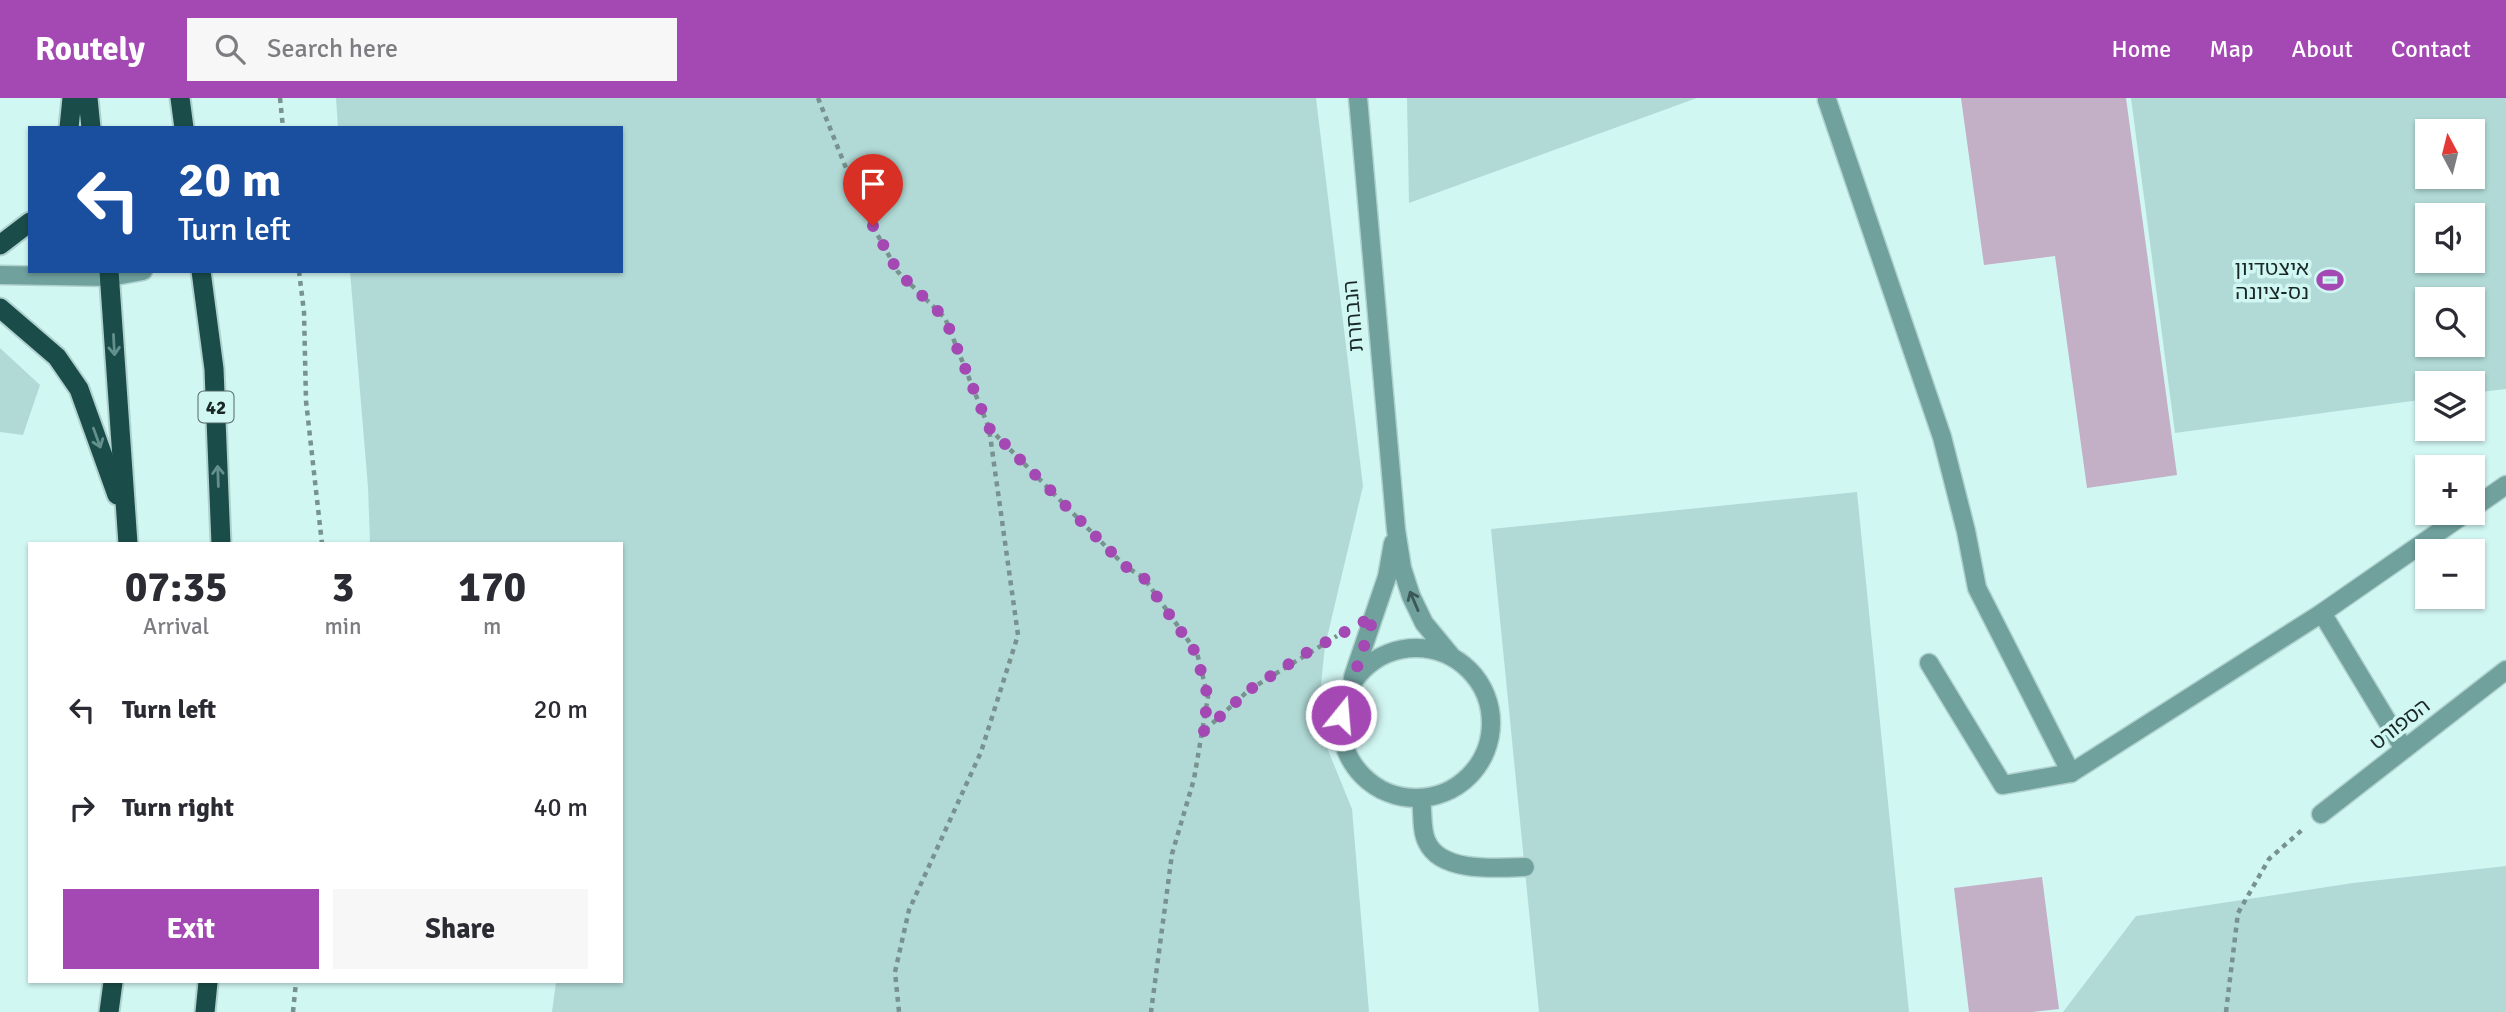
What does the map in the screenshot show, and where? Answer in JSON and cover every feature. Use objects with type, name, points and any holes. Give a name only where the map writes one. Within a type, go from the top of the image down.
[{"type":"highway","points":[[69,126],[72,98]]},
{"type":"highway","points":[[88,98],[91,126]]},
{"type":"highway","points":[[180,98],[184,126]]},
{"type":"highway","points":[[0,245],[28,224]]},
{"type":"highway","name":"42","points":[[201,273],[214,369],[221,542]]},
{"type":"highway","points":[[109,274],[128,542]]},
{"type":"highway","points":[[0,308],[57,357],[79,389],[126,520]]},
{"type":"highway","points":[[108,1012],[113,983]]},
{"type":"highway","points":[[205,1012],[208,983]]},
{"type":"street","name":"הנבחרת","points":[[1357,98],[1396,530],[1402,568],[1424,623],[1452,657]]},
{"type":"street","points":[[1827,100],[1942,437],[1966,531],[1977,589],[2071,773]]},
{"type":"street","points":[[0,275],[109,274]]},
{"type":"street","points":[[2485,500],[2506,485]]},
{"type":"street","points":[[1929,663],[2003,785],[2071,773],[2322,613],[2449,525]]},
{"type":"street","name":"הנבחרת","points":[[1349,690],[1388,577],[1396,530]]},
{"type":"street","points":[[2322,613],[2404,749]]},
{"type":"street","points":[[1405,649],[1429,649],[1452,657],[1471,671],[1485,691],[1492,715],[1490,739],[1481,761],[1466,780],[1445,792],[1421,798],[1395,795],[1372,784],[1354,765],[1343,741],[1341,715],[1349,690],[1362,670],[1381,656],[1405,649]]},
{"type":"street","name":"הספורט","points":[[2321,814],[2506,670]]},
{"type":"street","points":[[1421,798],[1426,842],[1440,858],[1472,867],[1525,867]]},
{"type":"path","points":[[280,98],[283,126]]},
{"type":"path","points":[[818,98],[860,203],[898,272],[945,318],[989,428],[1018,635],[981,752],[909,910],[894,972],[899,1012]]},
{"type":"path","points":[[299,273],[304,312],[306,401],[322,542]]},
{"type":"path","points":[[989,428],[1125,566],[1144,578],[1196,653],[1208,697],[1194,779],[1172,854],[1151,1012]]},
{"type":"path","points":[[1203,732],[1249,690],[1306,653],[1374,616]]},
{"type":"path","points":[[2226,1012],[2238,913],[2269,859],[2321,814]]},
{"type":"path","points":[[293,1012],[296,983]]},
{"type":"shaded area","points":[[336,98],[1316,98],[1363,486],[1325,646],[1317,723],[1352,809],[1369,1012],[552,1012],[556,983],[623,983],[623,542],[370,542],[368,487],[350,273],[623,273],[623,126],[338,126]]},
{"type":"shaded area","points":[[1407,98],[1697,98],[1409,203]]},
{"type":"shaded area","name":"איצטדיון נס-ציונה","points":[[2131,98],[2506,98],[2506,389],[2485,392],[2485,371],[2415,371],[2415,401],[2175,433]]},
{"type":"shaded area","points":[[0,348],[40,385],[23,435],[0,432]]},
{"type":"shaded area","points":[[1857,492],[1909,1012],[1539,1012],[1491,529]]},
{"type":"shaded area","points":[[2506,866],[2506,1012],[2063,1012],[2136,916],[2353,883]]},
{"type":"building","points":[[1961,98],[2126,98],[2177,475],[2087,488],[2055,256],[1984,265]]},
{"type":"building","points":[[2042,877],[2059,1009],[1969,1012],[1954,888]]},
{"type":"place","name":"איצטדיון נס-ציונה","points":[[2330,280]]},
{"type":"route","points":[[873,226],[898,272],[945,318],[989,428],[1125,566],[1144,578],[1196,653],[1208,697],[1203,732],[1249,690],[1306,653],[1374,616],[1341,715]]}]
